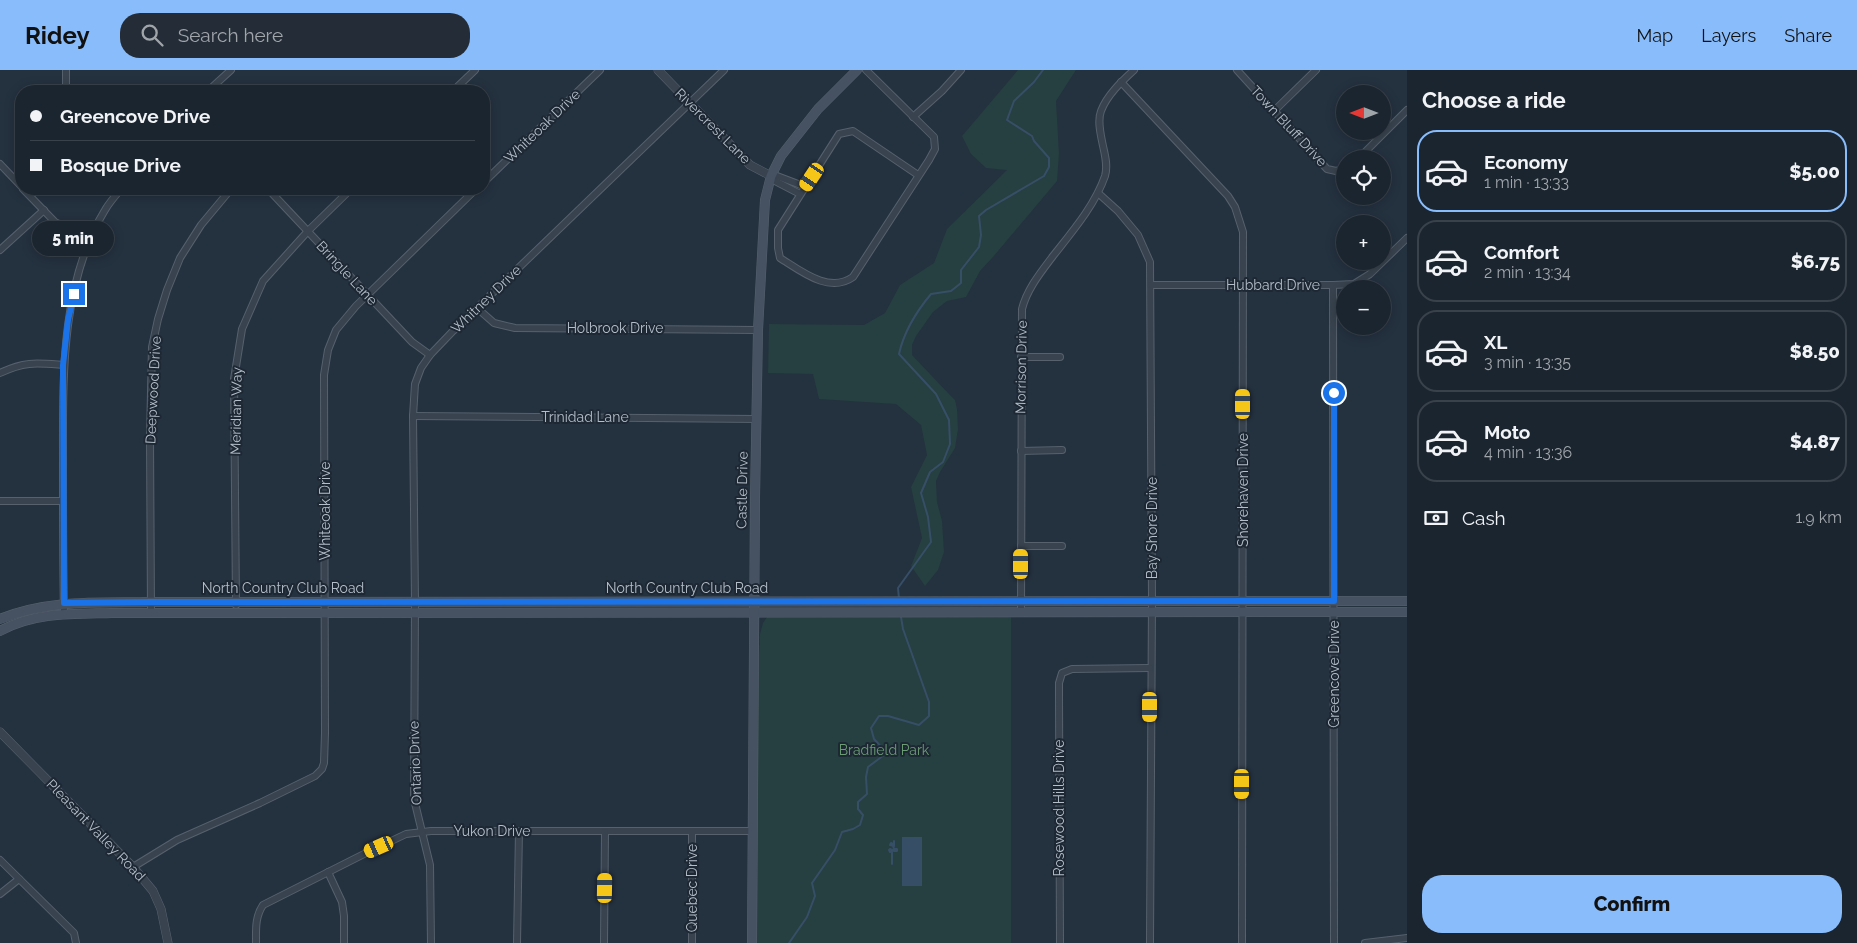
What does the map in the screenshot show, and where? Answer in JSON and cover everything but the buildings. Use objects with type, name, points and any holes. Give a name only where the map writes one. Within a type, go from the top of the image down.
[{"type":"main road","name":"Castle Drive","points":[[752,943],[758,330],[765,200],[771,176],[782,156],[818,109],[857,70]]},
{"type":"main road","points":[[954,601],[954,612]]},
{"type":"main road","name":"North Country Club Road","points":[[0,618],[26,610],[64,603],[1407,601]]},
{"type":"main road","points":[[592,602],[592,612]]},
{"type":"main road","name":"North Country Club Road","points":[[0,631],[26,620],[64,614],[325,612],[1407,612]]},
{"type":"street","points":[[66,70],[66,85]]},
{"type":"street","points":[[215,85],[231,70]]},
{"type":"street","points":[[459,85],[475,70]]},
{"type":"street","name":"Whiteoak Drive","points":[[490,176],[600,70]]},
{"type":"street","name":"Rivercrest Lane","points":[[658,70],[750,165],[771,176]]},
{"type":"street","name":"Whitney Drive","points":[[415,602],[413,416],[416,384],[421,368],[430,355],[477,308],[724,70]]},
{"type":"street","points":[[866,70],[934,137],[935,149],[853,277],[847,281],[816,281],[780,258],[778,230],[839,134],[852,131],[918,175]]},
{"type":"street","points":[[913,117],[942,91],[961,70]]},
{"type":"street","name":"Morrison Drive","points":[[1020,612],[1023,304],[1035,280],[1072,232],[1098,193],[1106,174],[1100,113],[1108,98],[1134,70]]},
{"type":"street","name":"Town Bluff Drive","points":[[1237,70],[1327,169],[1336,171]]},
{"type":"street","points":[[1274,111],[1316,70]]},
{"type":"street","name":"Shorehaven Drive","points":[[1121,82],[1228,196],[1235,207],[1243,232],[1242,943]]},
{"type":"street","points":[[1367,150],[1407,110]]},
{"type":"street","points":[[0,164],[15,180]]},
{"type":"street","points":[[771,176],[777,176],[806,186]]},
{"type":"street","points":[[771,176],[775,181],[800,194]]},
{"type":"street","name":"Bay Shore Drive","points":[[1098,193],[1118,211],[1138,235],[1150,262],[1152,600],[1150,668],[1150,943]]},
{"type":"street","points":[[29,195],[55,222],[90,239]]},
{"type":"street","points":[[64,614],[63,365],[68,320],[76,280],[90,239],[105,210],[116,195]]},
{"type":"street","name":"Deepwood Drive","points":[[151,613],[150,437],[152,348],[158,319],[180,258],[201,225],[226,195]]},
{"type":"street","name":"Bringle Lane","points":[[274,195],[412,342],[430,355]]},
{"type":"street","name":"Meridian Way","points":[[236,613],[234,379],[242,328],[263,281],[345,195]]},
{"type":"street","name":"Whiteoak Drive","points":[[133,868],[177,840],[260,803],[315,776],[322,769],[325,733],[325,358],[336,330],[367,294],[470,195]]},
{"type":"street","points":[[0,250],[44,210]]},
{"type":"street","name":"Hubbard Drive","points":[[1151,285],[1354,284],[1370,274],[1407,238]]},
{"type":"street","name":"Greencove Drive","points":[[1334,285],[1334,943]]},
{"type":"street","name":"Holbrook Drive","points":[[477,308],[494,323],[515,328],[758,330]]},
{"type":"street","points":[[1021,357],[1060,356]]},
{"type":"street","points":[[0,373],[16,364],[33,362],[63,365]]},
{"type":"street","name":"Trinidad Lane","points":[[413,416],[757,419]]},
{"type":"street","points":[[1021,451],[1062,450]]},
{"type":"street","points":[[0,502],[63,501]]},
{"type":"street","points":[[1021,546],[1062,546]]},
{"type":"street","name":"Ontario Drive","points":[[415,602],[414,799],[430,865],[431,943]]},
{"type":"street","name":"Rosewood Hills Drive","points":[[1060,943],[1059,683],[1062,673],[1072,669],[1150,668]]},
{"type":"street","name":"Pleasant Valley Road","points":[[0,732],[133,868],[153,891],[161,909],[168,943]]},
{"type":"street","name":"Yukon Drive","points":[[256,943],[258,912],[263,905],[406,834],[421,831],[753,832]]},
{"type":"street","points":[[517,943],[519,831]]},
{"type":"street","points":[[604,943],[605,832]]},
{"type":"street","name":"Quebec Drive","points":[[692,832],[692,943]]},
{"type":"street","points":[[0,860],[74,934],[76,943]]},
{"type":"street","points":[[328,872],[342,902],[344,943]]},
{"type":"street","points":[[0,894],[19,879]]},
{"type":"street","points":[[1365,943],[1407,938]]},
{"type":"green space","points":[[1018,70],[1076,70],[1056,101],[1059,154],[1057,181],[980,271],[966,297],[947,301],[933,312],[912,345],[912,355],[955,400],[957,409],[958,429],[955,448],[936,481],[944,552],[938,570],[925,586],[911,566],[922,538],[911,487],[927,455],[921,425],[896,404],[819,399],[813,374],[768,373],[769,324],[864,325],[885,313],[900,285],[934,263],[947,229],[1007,170],[986,168],[971,154],[962,136]]},
{"type":"green space","name":"Bradfield Park","points":[[1011,616],[1011,943],[755,943],[757,693],[760,634],[767,617]]},
{"type":"water","points":[[902,837],[922,837],[922,886],[902,886]]},
{"type":"waterway","points":[[899,599],[898,588],[931,542],[928,517],[921,493],[930,472],[943,462],[950,444],[949,420],[936,394],[899,354],[901,346],[911,322],[931,294],[951,291],[961,283],[961,270],[979,247],[981,235],[979,216],[1044,176],[1049,167],[1049,158],[1032,136],[1007,120],[1014,101],[1034,82],[1043,70]]},
{"type":"waterway","points":[[789,943],[807,917],[815,896],[812,883],[835,850],[842,832],[860,825],[863,815],[858,809],[858,802],[867,794],[866,777],[868,767],[884,755],[884,750],[874,739],[871,728],[879,716],[888,716],[919,725],[929,716],[929,702],[903,629],[901,617]]},
{"type":"waterway","points":[[893,844],[891,843],[890,845],[894,846],[894,841]]},
{"type":"waterway","points":[[893,844],[894,851],[897,851],[897,849],[894,849]]},
{"type":"waterway","points":[[892,850],[889,850],[890,852],[892,851]]},
{"type":"waterway","points":[[892,850],[892,864]]},
{"type":"route","points":[[74,294],[68,320],[63,365],[64,603],[1334,601],[1334,393]]}]
